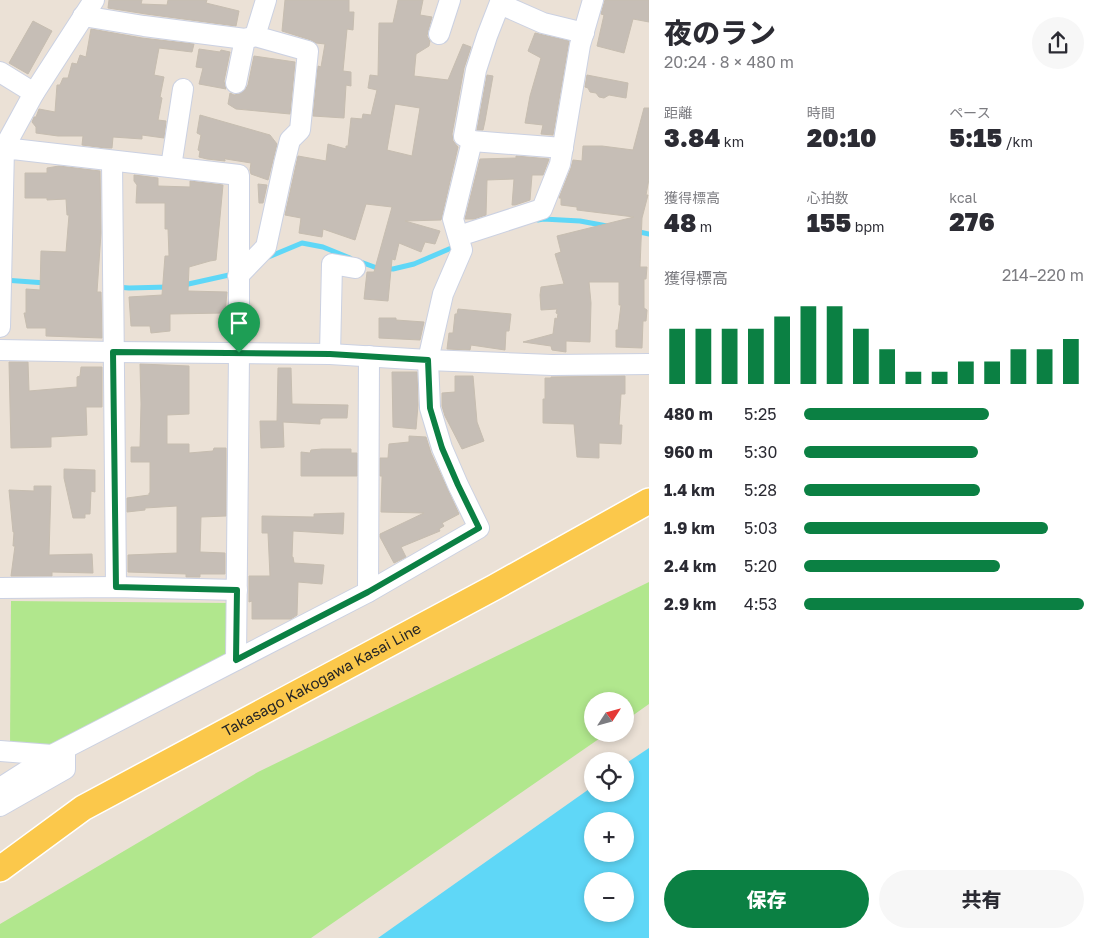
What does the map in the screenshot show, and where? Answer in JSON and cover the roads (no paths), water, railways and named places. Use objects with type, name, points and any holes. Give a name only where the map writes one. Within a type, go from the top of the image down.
[{"type":"main road","name":"Takasago Kakogawa Kasai Line","points":[[0,869],[83,808],[649,501]]},
{"type":"street","points":[[236,83],[250,38],[266,0]]},
{"type":"street","points":[[439,34],[450,0]]},
{"type":"street","points":[[459,236],[542,209],[560,164],[580,45],[593,0]]},
{"type":"street","points":[[563,148],[472,141],[464,136],[476,70],[501,2],[543,23],[584,33]]},
{"type":"street","points":[[0,328],[4,148],[34,93],[89,8],[144,26],[250,38],[308,51],[300,130],[290,140],[266,247],[238,276]]},
{"type":"street","points":[[0,72],[34,93]]},
{"type":"street","points":[[171,167],[184,89]]},
{"type":"street","points":[[0,788],[58,752],[368,592],[479,528],[442,448],[430,408],[428,360],[444,294],[462,250],[453,219],[472,141]]},
{"type":"street","points":[[4,148],[239,175],[236,660]]},
{"type":"street","points":[[112,161],[116,587]]},
{"type":"street","points":[[330,354],[332,264],[355,268]]},
{"type":"street","points":[[0,350],[330,354],[552,365],[649,364]]},
{"type":"street","points":[[368,592],[369,356]]},
{"type":"street","points":[[0,588],[116,587],[237,590]]},
{"type":"street","points":[[0,751],[58,752]]},
{"type":"street","points":[[0,806],[65,769],[58,752]]},
{"type":"water","points":[[649,748],[649,938],[378,938],[584,793],[584,802],[634,802],[634,758]]},
{"type":"waterway","points":[[538,220],[580,221],[607,226]]},
{"type":"waterway","points":[[635,231],[649,234]]},
{"type":"waterway","points":[[266,258],[302,243],[323,247],[350,258]]},
{"type":"waterway","points":[[358,261],[377,268],[393,269],[414,264],[456,246]]},
{"type":"waterway","points":[[184,285],[234,273]]},
{"type":"waterway","points":[[4,280],[46,283]]},
{"type":"waterway","points":[[117,287],[168,287]]}]
